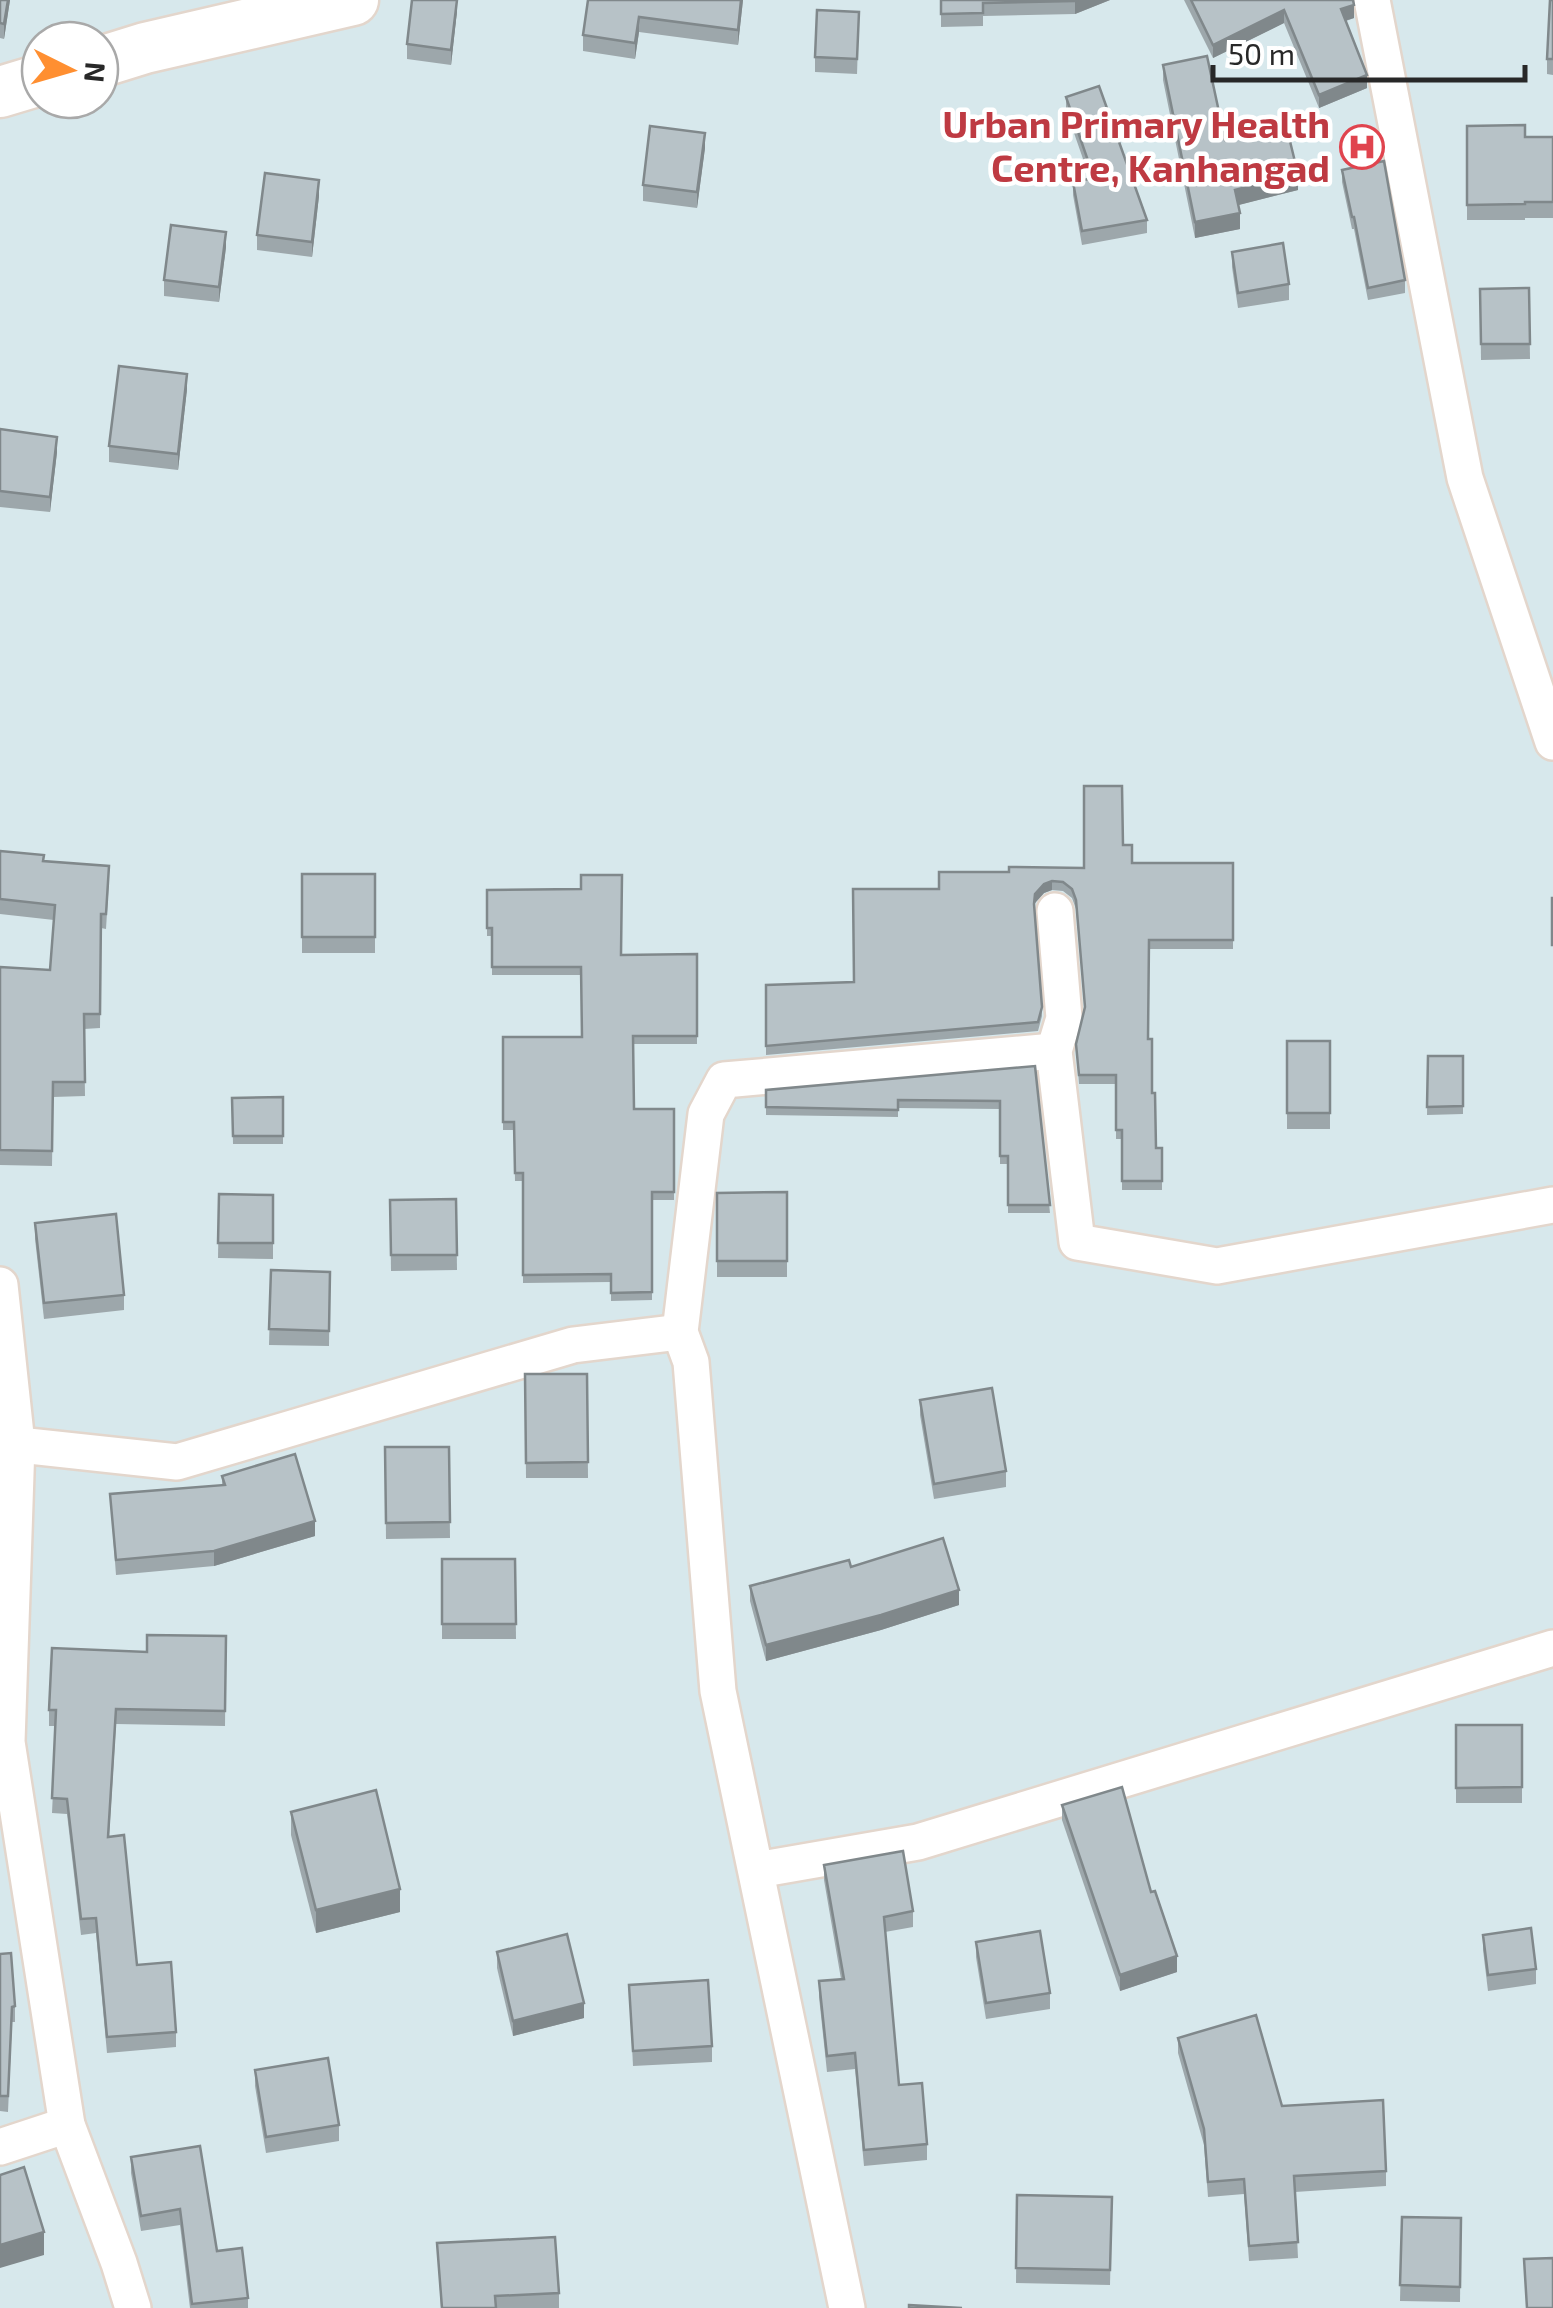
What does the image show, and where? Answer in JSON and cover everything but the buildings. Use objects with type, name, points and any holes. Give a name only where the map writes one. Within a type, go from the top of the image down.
[{"type":"main road","points":[[120,56],[353,0]]},
{"type":"street","points":[[1372,0],[1465,478],[1553,742]]},
{"type":"street","points":[[1055,911],[1064,1018],[1054,1050],[1077,1242],[1218,1266],[1553,1205]]},
{"type":"street","points":[[847,2308],[718,1691],[692,1362],[680,1332],[706,1114],[724,1080],[1054,1050]]},
{"type":"street","points":[[0,1285],[9,1443],[6,1742],[67,2125],[134,2308]]},
{"type":"street","points":[[9,1443],[177,1462],[573,1344],[680,1332]]},
{"type":"street","points":[[757,1870],[918,1842],[1553,1648]]},
{"type":"street","points":[[0,2147],[67,2125]]},
{"type":"place","name":"Urban Primary Health Centre, Kanhangad","points":[[1362,147]]}]
